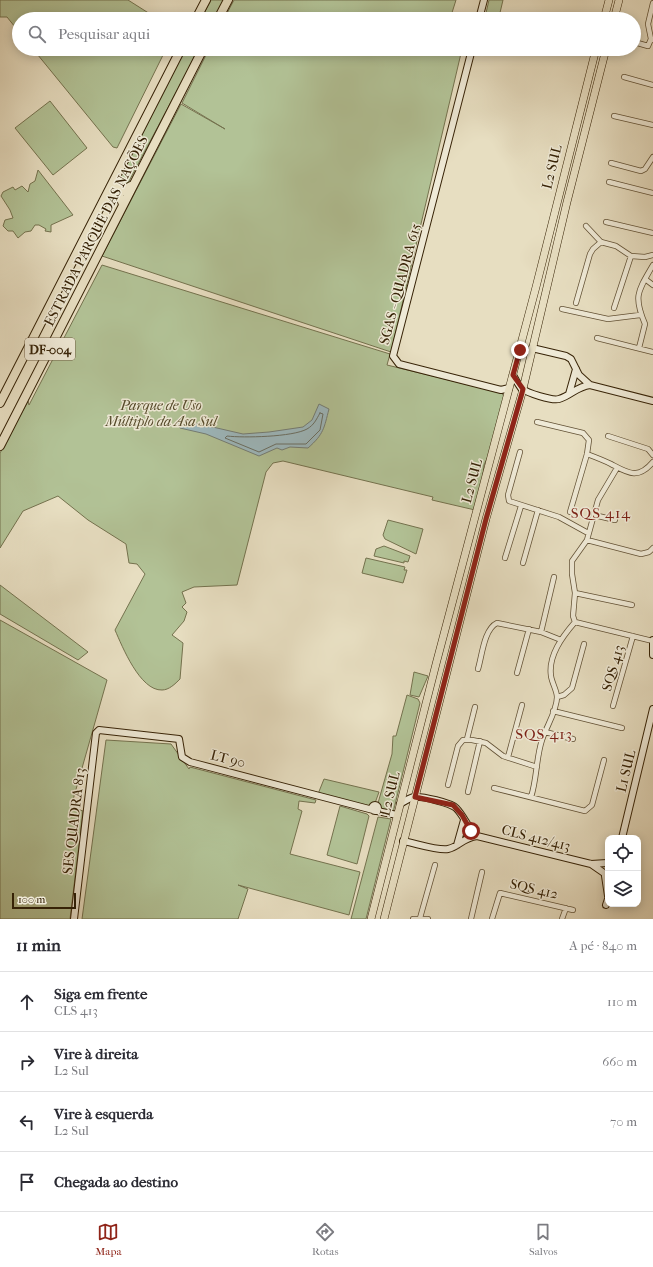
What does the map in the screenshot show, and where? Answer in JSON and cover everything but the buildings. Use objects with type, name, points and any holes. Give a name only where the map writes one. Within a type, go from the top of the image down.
[{"type":"highway","points":[[200,12],[206,0]]},
{"type":"highway","points":[[222,12],[228,0]]},
{"type":"highway","name":"ESTRADA PARQUE DAS NAÇÕES","points":[[0,404],[177,56]]},
{"type":"highway","name":"ESTRADA PARQUE DAS NAÇÕES","points":[[0,446],[3,432],[123,205],[198,56]]},
{"type":"highway","points":[[114,181],[123,191],[132,185]]},
{"type":"highway","points":[[105,200],[112,195],[115,195],[120,198],[123,205]]},
{"type":"main road","points":[[606,12],[609,0]]},
{"type":"main road","points":[[616,12],[619,0]]},
{"type":"main road","name":"L2 SUL","points":[[371,919],[412,757],[502,420],[594,56]]},
{"type":"main road","name":"L2 SUL","points":[[384,919],[486,519],[523,389],[540,312],[604,56]]},
{"type":"main road","points":[[591,70],[594,72],[600,71]]},
{"type":"main road","points":[[530,308],[536,308],[540,312]]},
{"type":"main road","points":[[502,420],[509,424],[513,423]]},
{"type":"main road","points":[[416,745],[421,749],[427,748]]},
{"type":"main road","points":[[412,757],[419,757],[424,761]]},
{"type":"main road","points":[[384,870],[389,875],[395,874]]},
{"type":"main road","points":[[380,884],[387,883],[392,886]]},
{"type":"street","points":[[481,12],[484,0]]},
{"type":"street","points":[[641,44],[648,46],[652,40],[648,24],[653,4]]},
{"type":"street","name":"SGAS - QUADRA 615","points":[[470,56],[394,356],[399,364],[501,390],[509,388]]},
{"type":"street","points":[[624,77],[653,85]]},
{"type":"street","points":[[614,116],[653,125]]},
{"type":"street","points":[[611,163],[640,171],[645,169],[653,157]]},
{"type":"street","points":[[609,182],[653,193]]},
{"type":"street","points":[[606,222],[653,234]]},
{"type":"street","points":[[586,226],[602,242],[616,246],[630,256],[645,257],[653,255]]},
{"type":"street","points":[[576,303],[590,254],[602,242]]},
{"type":"street","points":[[614,308],[630,256]]},
{"type":"street","points":[[639,348],[646,328],[640,315],[638,298],[645,279],[653,265]]},
{"type":"street","points":[[645,279],[653,285]]},
{"type":"street","points":[[562,309],[608,319],[640,315]]},
{"type":"street","points":[[597,338],[653,352]]},
{"type":"street","points":[[532,348],[566,356],[571,359],[582,379],[590,385]]},
{"type":"street","points":[[569,394],[576,369]]},
{"type":"street","points":[[513,375],[523,389],[554,400],[561,399],[582,386],[590,385],[653,401]]},
{"type":"street","points":[[501,390],[507,397]]},
{"type":"street","points":[[537,422],[585,434],[589,440],[587,454],[570,512]]},
{"type":"street","points":[[608,436],[648,449],[653,455]]},
{"type":"street","points":[[520,452],[507,498],[512,504],[559,517],[588,533]]},
{"type":"street","points":[[587,454],[617,468],[635,474],[641,473],[653,462]]},
{"type":"street","points":[[575,622],[573,616],[575,593],[572,574],[572,561],[586,540],[598,500],[617,468]]},
{"type":"street","points":[[505,558],[521,506]]},
{"type":"street","points":[[523,562],[538,510]]},
{"type":"street","points":[[594,515],[615,520]]},
{"type":"street","points":[[586,540],[641,554],[649,552],[653,548]]},
{"type":"street","points":[[541,632],[554,577]]},
{"type":"street","points":[[575,593],[632,605]]},
{"type":"street","points":[[575,622],[653,640],[653,655]]},
{"type":"street","points":[[531,797],[541,741],[557,697],[550,669],[560,640],[575,622]]},
{"type":"street","points":[[478,669],[488,632],[494,625],[499,623],[541,632],[560,640]]},
{"type":"street","points":[[517,673],[529,629]]},
{"type":"street","name":"SQS 413","points":[[613,706],[633,636]]},
{"type":"street","points":[[557,697],[564,695],[572,688],[584,644]]},
{"type":"street","points":[[508,757],[522,705]]},
{"type":"street","points":[[448,785],[458,746],[463,740],[466,739],[475,707]]},
{"type":"street","name":"L1 SUL","points":[[623,835],[653,709]]},
{"type":"street","points":[[553,711],[622,728]]},
{"type":"street","name":"LT 90","points":[[101,730],[179,739],[182,757],[190,762],[397,815]]},
{"type":"street","name":"SES QUADRA 813","points":[[74,919],[96,733],[101,730]]},
{"type":"street","points":[[545,732],[573,739]]},
{"type":"street","points":[[466,739],[480,741],[491,746],[499,754],[537,767]]},
{"type":"street","points":[[468,792],[480,741]]},
{"type":"street","points":[[494,788],[585,811],[592,805],[604,760]]},
{"type":"street","points":[[400,804],[415,797],[453,805],[464,820],[468,829],[476,836]]},
{"type":"street","points":[[457,845],[464,820]]},
{"type":"street","points":[[403,841],[445,850],[457,845],[468,837],[476,836]]},
{"type":"street","name":"CLS 412/413","points":[[476,836],[591,864],[605,862]]},
{"type":"street","points":[[420,918],[435,864]]},
{"type":"street","name":"CLS 412/413","points":[[591,864],[605,874]]},
{"type":"street","points":[[471,919],[482,872]]},
{"type":"street","name":"SQS 412","points":[[492,919],[500,892],[573,910]]},
{"type":"street","name":"SQS 412","points":[[562,919],[566,908]]},
{"type":"street","points":[[413,919],[428,919]]},
{"type":"green space","points":[[0,0],[128,0],[147,12],[12,12],[12,23],[7,17],[0,17]]},
{"type":"green space","points":[[211,0],[224,0],[218,12],[205,12]]},
{"type":"green space","points":[[234,0],[456,0],[452,12],[228,12]]},
{"type":"green space","points":[[489,0],[503,0],[500,12],[486,12]]},
{"type":"green space","points":[[39,56],[163,56],[117,148],[113,147]]},
{"type":"green space","points":[[181,56],[195,56],[127,185],[123,187],[119,181]]},
{"type":"green space","points":[[206,56],[460,56],[391,352],[102,256],[181,104],[225,129],[182,103]]},
{"type":"green space","points":[[50,101],[87,148],[53,175],[15,128]]},
{"type":"green space","points":[[38,170],[73,215],[51,225],[51,232],[45,231],[46,229],[39,225],[35,225],[31,231],[25,232],[18,238],[13,231],[8,231],[3,226],[5,220],[13,218],[1,196],[3,192],[13,187],[15,190],[22,186],[28,192],[30,184],[35,181]]},
{"type":"green space","name":"Parque de Uso Múltiplo da Asa Sul","points":[[102,265],[390,354],[387,365],[502,393],[505,399],[492,448],[484,465],[482,484],[475,510],[432,500],[433,497],[283,461],[273,463],[266,472],[237,585],[194,587],[182,592],[186,603],[182,607],[187,612],[184,621],[172,635],[183,643],[180,679],[174,685],[162,690],[154,688],[146,683],[139,676],[127,656],[115,630],[145,574],[137,564],[129,563],[126,544],[88,520],[58,496],[23,511],[0,548],[0,453],[28,401],[29,405]]},
{"type":"green space","points":[[388,520],[423,529],[416,554],[385,539],[383,535]]},
{"type":"green space","points":[[384,546],[410,556],[408,562],[404,561],[404,563],[374,556],[376,549]]},
{"type":"green space","points":[[366,558],[405,567],[404,570],[407,570],[403,583],[362,573]]},
{"type":"green space","points":[[0,585],[88,652],[78,660],[0,614]]},
{"type":"green space","points":[[0,620],[107,680],[71,807],[83,811],[70,919],[0,919]]},
{"type":"green space","points":[[414,672],[428,676],[419,697],[410,695]]},
{"type":"green space","points":[[407,695],[418,699],[420,703],[393,813],[379,808],[378,803],[392,754],[393,736],[396,736]]},
{"type":"green space","points":[[106,740],[171,744],[189,769],[190,767],[316,800],[315,803],[299,801],[298,809],[302,811],[290,854],[360,872],[349,915],[238,885],[248,889],[238,919],[82,919]]},
{"type":"green space","points":[[324,779],[379,792],[374,806],[364,806],[318,794]]},
{"type":"green space","points":[[340,806],[367,814],[369,816],[357,864],[327,855]]},
{"type":"green space","points":[[378,817],[391,819],[366,919],[351,919]]},
{"type":"water","points":[[319,404],[329,409],[326,421],[320,435],[308,448],[290,447],[282,450],[277,448],[259,456],[206,434],[180,428],[176,424],[178,419],[243,434],[269,432],[303,427],[312,420]]},
{"type":"district","name":"SQS 414","points":[[601,513]]},
{"type":"district","name":"SQS 413","points":[[544,734]]},
{"type":"route","points":[[471,831],[462,815],[453,805],[418,796],[415,797],[486,519],[523,389],[513,375],[520,350]]}]
